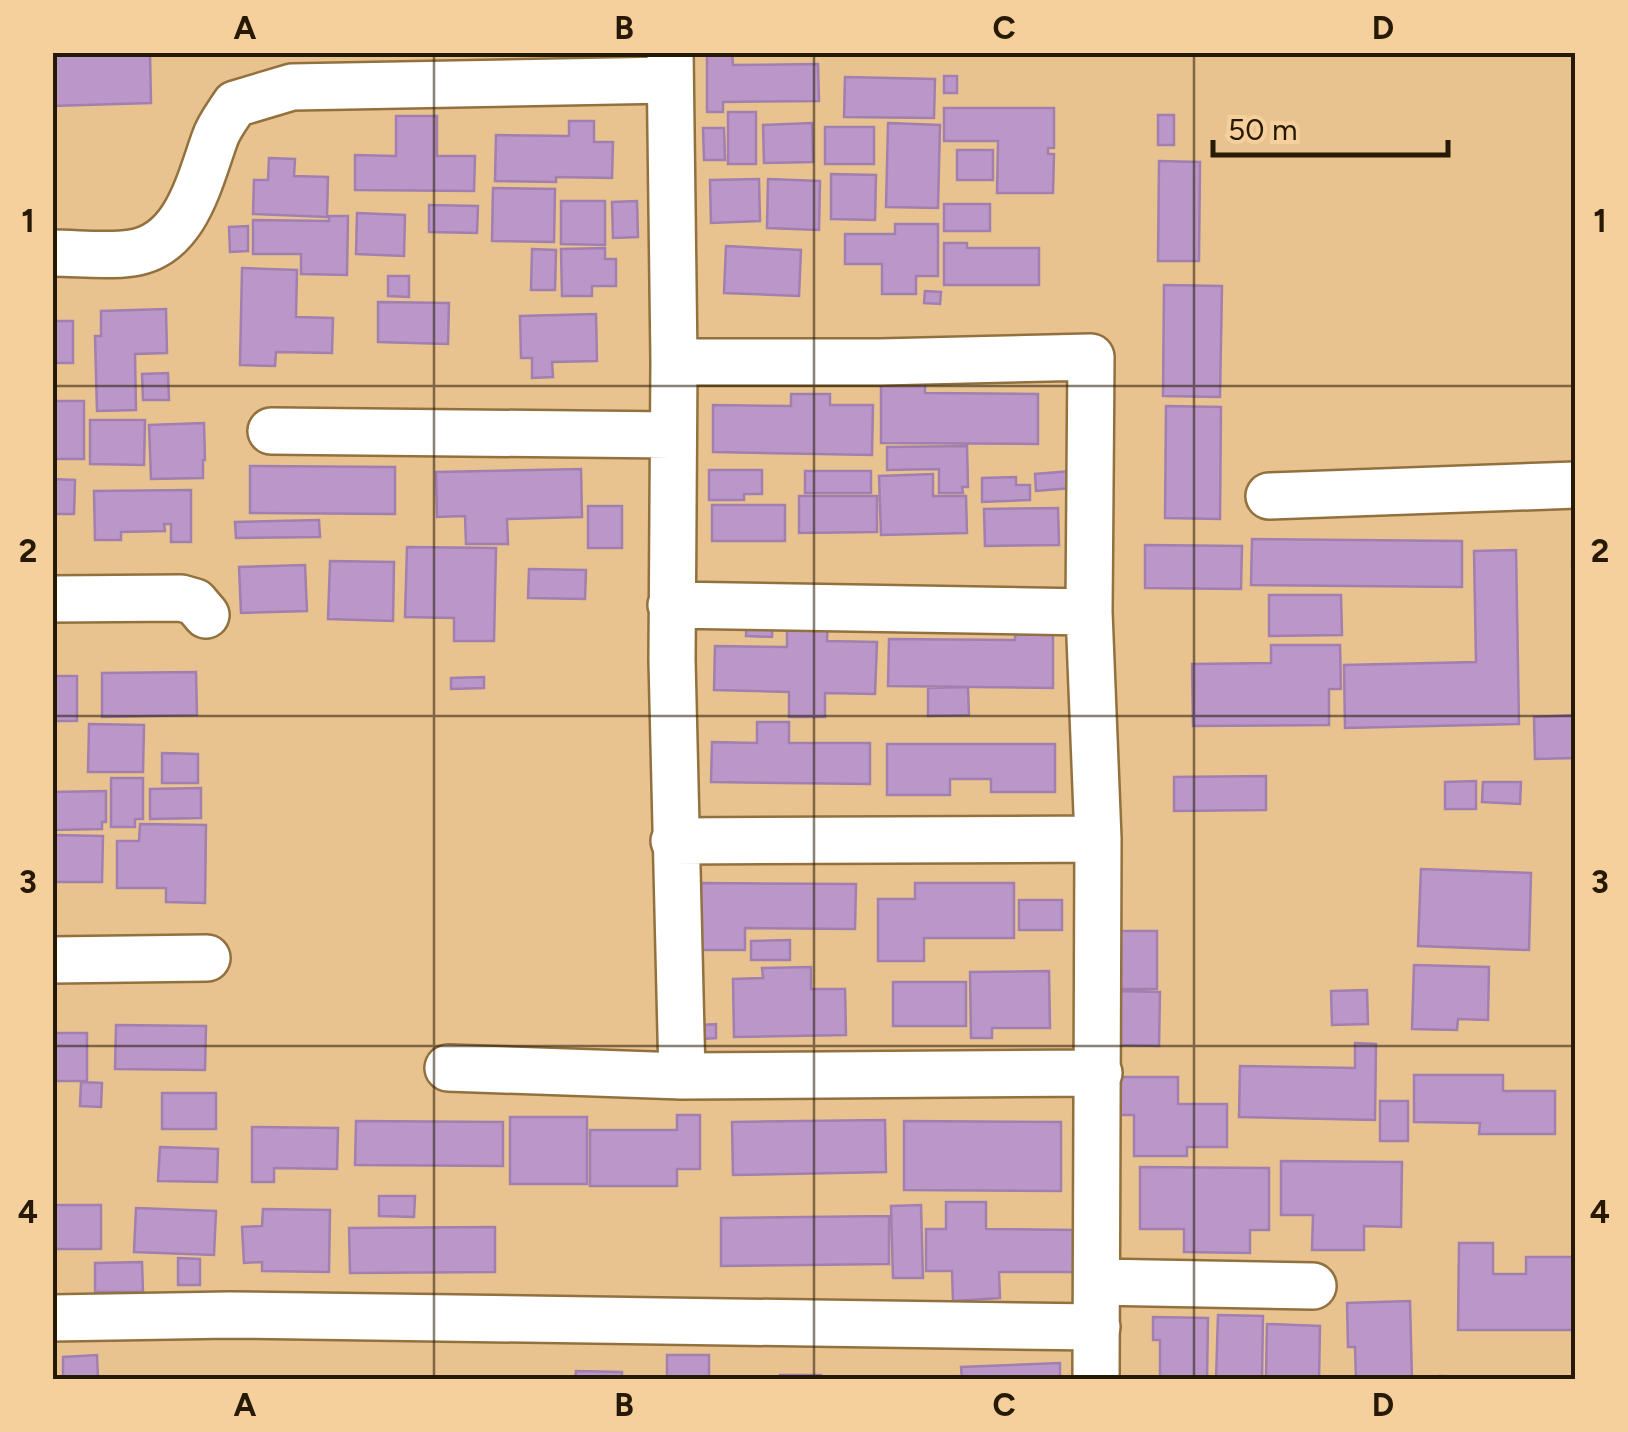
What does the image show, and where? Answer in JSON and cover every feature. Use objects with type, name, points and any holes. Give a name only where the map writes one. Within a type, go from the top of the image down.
[{"type":"street","points":[[52,253],[133,253],[164,242],[186,215],[216,134],[235,104],[292,87],[669,66],[674,362],[674,842],[682,1076]]},
{"type":"street","points":[[674,362],[1091,357],[1089,612],[1098,839],[1096,1380]]},
{"type":"street","points":[[271,431],[672,435]]},
{"type":"street","points":[[1269,496],[1576,485]]},
{"type":"street","points":[[52,598],[182,598],[195,602],[206,615]]},
{"type":"street","points":[[671,604],[1089,612]]},
{"type":"street","points":[[674,842],[1098,839]]},
{"type":"street","points":[[52,960],[207,958]]},
{"type":"street","points":[[448,1068],[682,1076],[1099,1073]]},
{"type":"street","points":[[1097,1282],[1314,1286]]},
{"type":"street","points":[[52,1318],[230,1314],[1097,1326]]},
{"type":"building","points":[[52,52],[150,52],[151,103],[52,106]]},
{"type":"building","points":[[707,52],[732,52],[733,65],[818,64],[819,101],[723,102],[723,112],[707,112]]},
{"type":"building","points":[[944,76],[957,76],[957,93],[944,93]]},
{"type":"building","points":[[845,77],[935,79],[934,118],[844,117]]},
{"type":"building","points":[[944,108],[1054,108],[1054,148],[1048,148],[1048,154],[1054,154],[1053,193],[997,193],[998,141],[944,141]]},
{"type":"building","points":[[728,112],[756,112],[756,164],[728,164]]},
{"type":"building","points":[[1158,115],[1174,115],[1174,145],[1158,145]]},
{"type":"building","points":[[396,116],[437,116],[437,156],[475,156],[474,191],[355,190],[355,155],[396,156]]},
{"type":"building","points":[[569,121],[594,121],[594,142],[613,142],[612,178],[495,181],[496,135],[569,136]]},
{"type":"building","points":[[812,123],[813,162],[764,163],[763,125]]},
{"type":"building","points":[[888,123],[940,125],[938,208],[886,207]]},
{"type":"building","points":[[825,127],[874,127],[874,164],[825,164]]},
{"type":"building","points":[[703,128],[724,128],[725,160],[704,160]]},
{"type":"building","points":[[957,150],[993,150],[993,180],[957,180]]},
{"type":"building","points":[[269,158],[295,159],[294,176],[328,177],[327,217],[253,214],[254,180],[268,180]]},
{"type":"building","points":[[1159,161],[1200,162],[1199,261],[1158,261]]},
{"type":"building","points":[[831,174],[876,175],[875,220],[831,219]]},
{"type":"building","points":[[759,179],[760,221],[711,223],[710,180]]},
{"type":"building","points":[[768,179],[820,181],[819,230],[767,228]]},
{"type":"building","points":[[493,188],[555,189],[554,242],[492,241]]},
{"type":"building","points":[[561,201],[605,201],[605,245],[561,244]]},
{"type":"building","points":[[637,201],[638,237],[613,238],[612,202]]},
{"type":"building","points":[[944,204],[990,204],[990,231],[944,231]]},
{"type":"building","points":[[429,205],[478,206],[477,233],[429,232]]},
{"type":"building","points":[[357,213],[405,215],[404,256],[356,254]]},
{"type":"building","points":[[329,216],[348,216],[347,275],[301,274],[301,254],[253,254],[253,220],[329,221]]},
{"type":"building","points":[[895,224],[938,224],[938,276],[916,276],[916,294],[882,294],[882,264],[845,264],[845,234],[895,234]]},
{"type":"building","points":[[248,226],[248,251],[230,252],[229,227]]},
{"type":"building","points":[[944,243],[967,243],[967,248],[1039,248],[1039,285],[944,285]]},
{"type":"building","points":[[726,246],[801,250],[799,296],[724,293]]},
{"type":"building","points":[[605,248],[605,259],[616,259],[616,286],[592,286],[592,296],[562,296],[561,249]]},
{"type":"building","points":[[532,249],[556,250],[555,290],[531,290]]},
{"type":"building","points":[[242,268],[297,270],[296,317],[333,318],[332,353],[276,352],[275,366],[240,365]]},
{"type":"building","points":[[388,276],[409,276],[409,297],[388,296]]},
{"type":"building","points":[[1164,285],[1222,286],[1220,397],[1163,396]]},
{"type":"building","points":[[925,291],[941,292],[940,304],[924,303]]},
{"type":"building","points":[[378,302],[449,303],[448,344],[378,342]]},
{"type":"building","points":[[166,309],[167,353],[135,354],[136,410],[97,411],[95,336],[101,336],[101,311]]},
{"type":"building","points":[[596,314],[597,361],[552,362],[553,377],[532,378],[532,358],[521,358],[520,316]]},
{"type":"building","points":[[52,321],[73,321],[73,363],[52,363]]},
{"type":"building","points":[[881,369],[925,370],[925,393],[1038,394],[1038,444],[881,443]]},
{"type":"building","points":[[168,373],[169,400],[143,400],[142,374]]},
{"type":"building","points":[[791,394],[830,394],[830,405],[873,405],[872,455],[713,452],[713,405],[791,406]]},
{"type":"building","points":[[52,401],[84,401],[84,459],[52,459]]},
{"type":"building","points":[[1166,406],[1221,407],[1220,519],[1165,518]]},
{"type":"building","points":[[90,420],[145,420],[144,465],[90,464]]},
{"type":"building","points":[[204,423],[203,478],[151,479],[149,425]]},
{"type":"building","points":[[967,446],[968,487],[962,487],[963,493],[939,493],[939,469],[887,470],[887,447]]},
{"type":"building","points":[[250,466],[395,467],[395,514],[250,513]]},
{"type":"building","points":[[581,469],[582,517],[507,519],[508,544],[466,544],[465,516],[437,517],[436,472]]},
{"type":"building","points":[[709,470],[762,470],[762,494],[744,494],[744,500],[709,500]]},
{"type":"building","points":[[805,471],[871,471],[871,493],[805,493]]},
{"type":"building","points":[[1071,471],[1072,488],[1036,491],[1035,474]]},
{"type":"building","points":[[933,474],[933,496],[966,496],[967,533],[881,535],[879,476]]},
{"type":"building","points":[[1016,477],[1016,485],[1030,485],[1030,500],[982,502],[982,478]]},
{"type":"building","points":[[52,479],[75,480],[74,514],[52,514]]},
{"type":"building","points":[[191,490],[191,542],[171,542],[171,524],[164,524],[165,531],[121,532],[121,540],[95,540],[94,491]]},
{"type":"building","points":[[799,496],[877,496],[877,532],[799,533]]},
{"type":"building","points":[[712,505],[785,505],[785,541],[712,541]]},
{"type":"building","points":[[588,506],[622,506],[622,548],[588,548]]},
{"type":"building","points":[[1058,508],[1059,545],[985,546],[984,509]]},
{"type":"building","points":[[319,520],[320,537],[236,538],[235,522]]},
{"type":"building","points":[[1252,539],[1462,541],[1462,587],[1251,585]]},
{"type":"building","points":[[1145,545],[1242,546],[1241,589],[1145,588]]},
{"type":"building","points":[[407,547],[496,548],[494,641],[454,641],[454,618],[405,617]]},
{"type":"building","points":[[1516,550],[1519,724],[1345,728],[1344,665],[1476,662],[1474,551]]},
{"type":"building","points":[[330,561],[394,562],[393,621],[328,619]]},
{"type":"building","points":[[1572,562],[1576,562],[1576,704]]},
{"type":"building","points":[[305,565],[307,611],[241,613],[239,567]]},
{"type":"building","points":[[529,569],[586,570],[585,599],[528,598]]},
{"type":"building","points":[[1269,595],[1341,595],[1342,635],[1269,636]]},
{"type":"building","points":[[787,615],[828,616],[827,641],[877,642],[875,694],[825,693],[825,717],[789,717],[789,692],[714,690],[715,646],[787,647]]},
{"type":"building","points":[[747,617],[773,617],[772,637],[746,636]]},
{"type":"building","points":[[1015,628],[1053,629],[1053,688],[888,686],[889,639],[1015,640]]},
{"type":"building","points":[[1271,645],[1340,645],[1341,689],[1329,689],[1329,725],[1193,726],[1192,664],[1271,663]]},
{"type":"building","points":[[196,672],[197,715],[102,717],[102,673]]},
{"type":"building","points":[[52,676],[77,676],[77,721],[52,721]]},
{"type":"building","points":[[484,677],[484,688],[451,689],[451,678]]},
{"type":"building","points":[[968,687],[969,715],[928,716],[928,688]]},
{"type":"building","points":[[1576,715],[1576,758],[1535,759],[1534,717]]},
{"type":"building","points":[[757,722],[789,722],[789,743],[870,743],[870,784],[711,782],[712,742],[757,743]]},
{"type":"building","points":[[89,724],[144,725],[143,772],[88,772]]},
{"type":"building","points":[[887,744],[1055,744],[1055,792],[991,792],[991,779],[950,779],[950,795],[887,795]]},
{"type":"building","points":[[162,753],[198,754],[198,783],[162,783]]},
{"type":"building","points":[[1266,776],[1266,810],[1174,811],[1174,777]]},
{"type":"building","points":[[111,778],[143,778],[143,819],[135,819],[135,827],[111,827]]},
{"type":"building","points":[[1476,781],[1476,809],[1445,809],[1445,782]]},
{"type":"building","points":[[1483,782],[1521,782],[1520,804],[1482,802]]},
{"type":"building","points":[[201,788],[201,818],[150,819],[150,789]]},
{"type":"building","points":[[106,791],[106,822],[102,822],[102,829],[52,830],[52,792]]},
{"type":"building","points":[[140,824],[206,825],[205,903],[166,902],[166,888],[117,888],[117,841],[139,841]]},
{"type":"building","points":[[52,835],[103,836],[102,882],[53,882],[52,893]]},
{"type":"building","points":[[1421,869],[1531,873],[1529,950],[1418,946]]},
{"type":"building","points":[[700,883],[856,884],[855,929],[745,928],[745,950],[700,950]]},
{"type":"building","points":[[915,883],[1014,883],[1014,938],[924,938],[924,961],[878,961],[878,899],[915,899]]},
{"type":"building","points":[[1019,900],[1062,900],[1062,930],[1019,930]]},
{"type":"building","points":[[1117,931],[1157,931],[1157,989],[1117,989]]},
{"type":"building","points":[[790,940],[790,960],[751,960],[751,941]]},
{"type":"building","points":[[1414,965],[1489,967],[1488,1020],[1458,1019],[1457,1030],[1412,1029]]},
{"type":"building","points":[[811,967],[811,989],[845,989],[846,1035],[734,1037],[733,979],[763,978],[762,968]]},
{"type":"building","points":[[1049,971],[1050,1028],[992,1028],[992,1038],[971,1038],[970,972]]},
{"type":"building","points":[[893,982],[966,982],[966,1026],[893,1026]]},
{"type":"building","points":[[1367,990],[1368,1024],[1332,1025],[1331,991]]},
{"type":"building","points":[[1120,991],[1160,992],[1159,1046],[1118,1045]]},
{"type":"building","points":[[716,1024],[716,1038],[703,1039],[702,1025]]},
{"type":"building","points":[[116,1025],[206,1026],[205,1070],[115,1069]]},
{"type":"building","points":[[52,1033],[87,1033],[87,1081],[52,1081]]},
{"type":"building","points":[[1355,1043],[1376,1044],[1375,1120],[1239,1117],[1240,1066],[1355,1068]]},
{"type":"building","points":[[1414,1075],[1503,1075],[1503,1091],[1555,1091],[1555,1134],[1479,1134],[1480,1123],[1414,1122]]},
{"type":"building","points":[[1109,1077],[1178,1077],[1178,1104],[1227,1104],[1227,1147],[1187,1147],[1187,1156],[1134,1156],[1134,1115],[1109,1115]]},
{"type":"building","points":[[81,1082],[102,1083],[101,1107],[80,1106]]},
{"type":"building","points":[[162,1093],[216,1093],[216,1129],[162,1129]]},
{"type":"building","points":[[1380,1101],[1408,1101],[1408,1141],[1380,1141]]},
{"type":"building","points":[[677,1115],[700,1115],[700,1169],[677,1169],[677,1186],[590,1186],[590,1130],[677,1130]]},
{"type":"building","points":[[510,1117],[587,1117],[587,1184],[510,1184]]},
{"type":"building","points":[[885,1120],[886,1172],[733,1175],[732,1122]]},
{"type":"building","points":[[356,1121],[503,1122],[503,1166],[355,1165]]},
{"type":"building","points":[[904,1121],[1061,1122],[1061,1191],[904,1190]]},
{"type":"building","points":[[252,1127],[338,1128],[337,1169],[274,1168],[274,1182],[252,1182]]},
{"type":"building","points":[[160,1147],[218,1149],[217,1182],[158,1181]]},
{"type":"building","points":[[1281,1161],[1402,1162],[1401,1227],[1364,1226],[1364,1250],[1312,1250],[1313,1215],[1281,1215]]},
{"type":"building","points":[[1140,1167],[1269,1168],[1269,1230],[1250,1230],[1250,1253],[1184,1252],[1184,1229],[1140,1229]]},
{"type":"building","points":[[379,1196],[415,1196],[414,1217],[379,1216]]},
{"type":"building","points":[[946,1202],[986,1202],[986,1229],[1074,1230],[1073,1272],[999,1272],[1000,1298],[953,1301],[952,1271],[926,1271],[926,1229],[946,1229]]},
{"type":"building","points":[[52,1205],[101,1205],[101,1249],[52,1249]]},
{"type":"building","points":[[921,1205],[923,1278],[893,1278],[891,1206]]},
{"type":"building","points":[[136,1208],[216,1211],[214,1255],[134,1252]]},
{"type":"building","points":[[263,1209],[330,1210],[329,1272],[262,1271],[262,1262],[244,1263],[242,1227],[262,1226]]},
{"type":"building","points":[[889,1216],[889,1264],[721,1266],[721,1218]]},
{"type":"building","points":[[495,1227],[495,1272],[350,1273],[349,1228]]},
{"type":"building","points":[[1459,1243],[1493,1243],[1493,1274],[1526,1274],[1526,1257],[1576,1257],[1576,1330],[1458,1330]]},
{"type":"building","points":[[178,1258],[200,1259],[200,1285],[178,1285]]},
{"type":"building","points":[[142,1262],[143,1292],[95,1292],[95,1263]]},
{"type":"building","points":[[1410,1301],[1412,1380],[1356,1380],[1355,1347],[1348,1347],[1347,1303]]},
{"type":"building","points":[[1218,1315],[1263,1316],[1262,1380],[1216,1380]]},
{"type":"building","points":[[1153,1317],[1208,1318],[1207,1380],[1160,1380],[1160,1340],[1153,1340]]},
{"type":"building","points":[[1267,1324],[1320,1326],[1319,1380],[1266,1377]]},
{"type":"building","points":[[97,1355],[98,1380],[63,1380],[63,1357]]},
{"type":"building","points":[[667,1355],[709,1355],[709,1380],[667,1380]]},
{"type":"building","points":[[1060,1363],[1060,1380],[962,1380],[961,1367]]},
{"type":"building","points":[[576,1371],[622,1372],[622,1380],[575,1380]]},
{"type":"building","points":[[780,1375],[821,1375],[821,1380],[780,1380]]},
{"type":"building","points":[[1439,1376],[1571,1379],[1571,1380],[1439,1380]]}]
